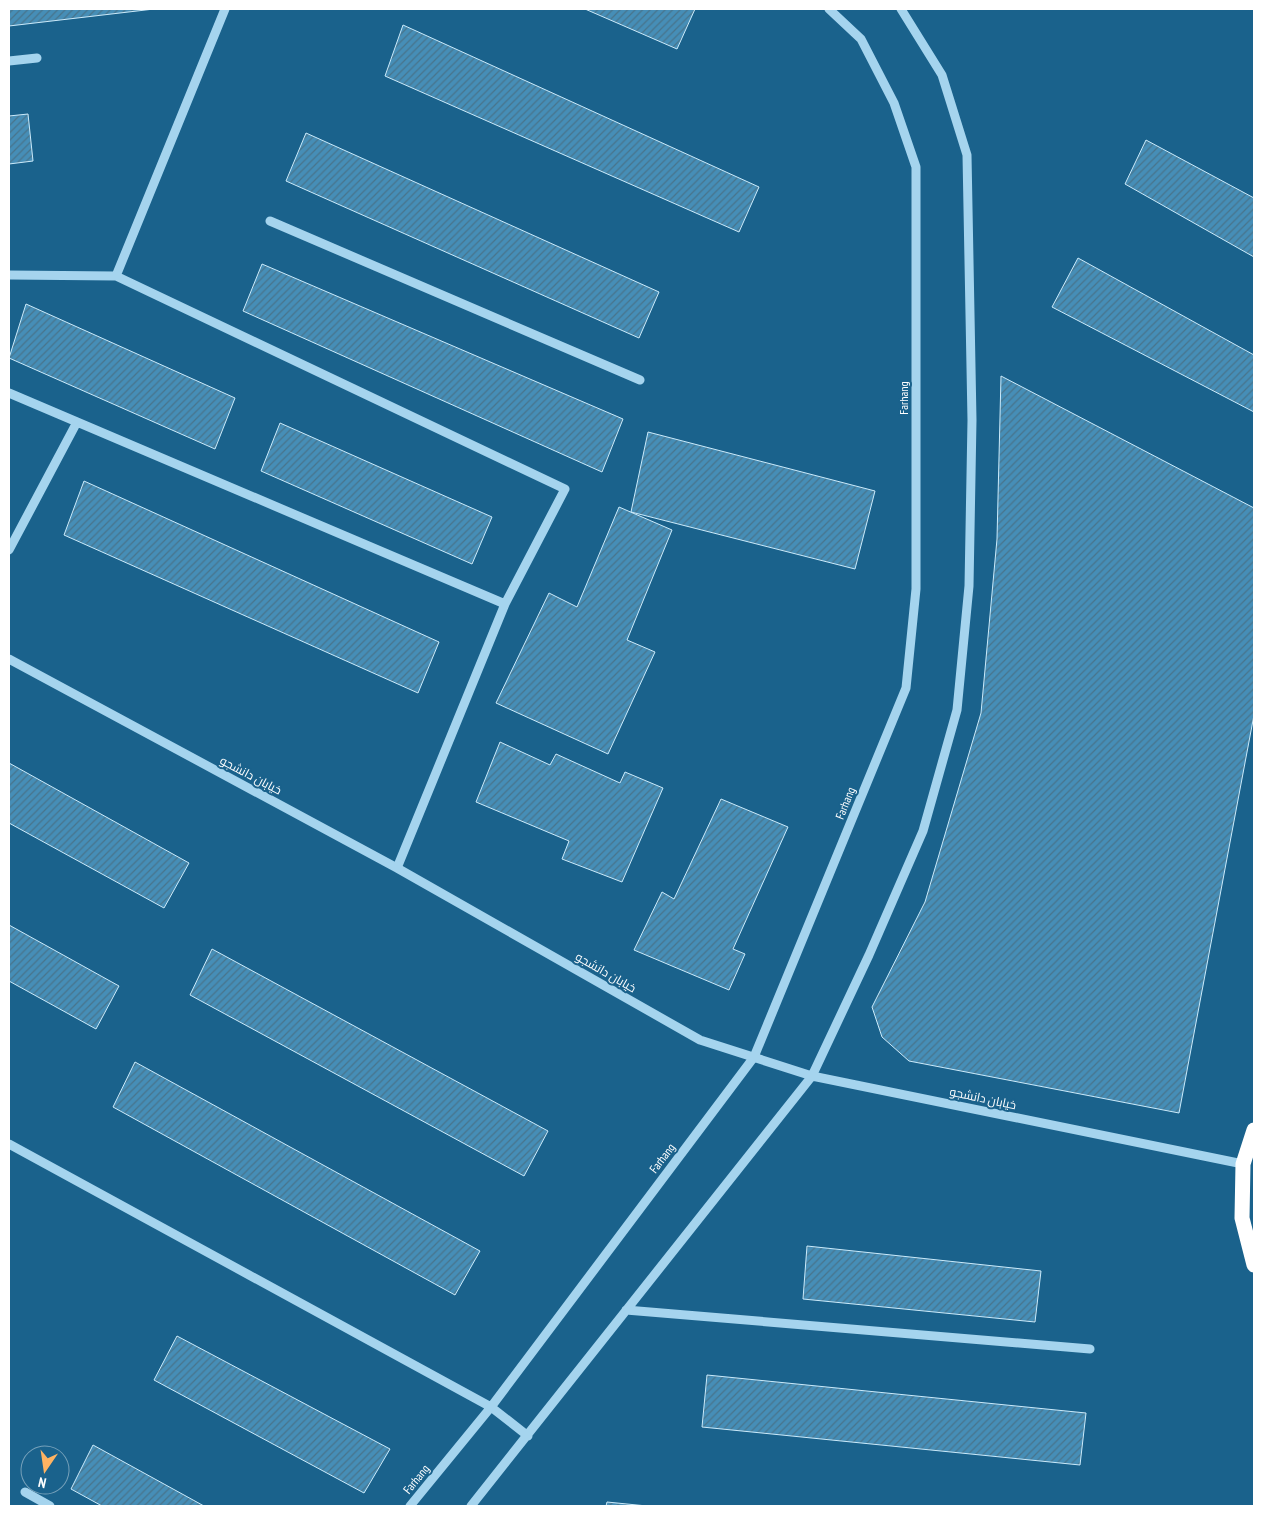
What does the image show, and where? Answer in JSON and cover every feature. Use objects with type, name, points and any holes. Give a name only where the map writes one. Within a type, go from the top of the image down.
[{"type":"highway","points":[[1254,1130],[1244,1164],[1242,1218],[1254,1265]]},
{"type":"street","points":[[116,276],[226,9]]},
{"type":"street","name":"Farhang","points":[[410,1506],[491,1407],[754,1057],[906,688],[916,589],[916,167],[894,103],[861,39],[829,9]]},
{"type":"street","points":[[471,1506],[812,1076],[869,955],[923,831],[957,710],[969,586],[972,420],[968,156],[942,75],[901,9]]},
{"type":"street","points":[[9,60],[37,58]]},
{"type":"street","points":[[270,221],[640,380]]},
{"type":"street","points":[[9,275],[116,276],[566,489],[505,604],[397,868]]},
{"type":"street","points":[[9,393],[505,604]]},
{"type":"street","points":[[9,550],[77,422]]},
{"type":"street","name":"خیابان دانشجو","points":[[9,659],[397,868],[700,1040],[812,1076],[1244,1164]]},
{"type":"street","points":[[9,1144],[491,1407],[528,1436]]},
{"type":"street","points":[[626,1310],[1090,1349]]},
{"type":"street","points":[[30,1495],[50,1506]]},
{"type":"building","points":[[9,9],[154,9],[9,26]]},
{"type":"building","points":[[585,9],[695,9],[677,49]]},
{"type":"building","points":[[403,25],[759,187],[739,232],[385,76]]},
{"type":"building","points":[[28,114],[33,161],[9,164],[9,116]]},
{"type":"building","points":[[306,133],[659,292],[639,338],[286,181]]},
{"type":"building","points":[[1146,140],[1254,198],[1254,257],[1125,184]]},
{"type":"building","points":[[1078,258],[1254,355],[1254,412],[1052,307]]},
{"type":"building","points":[[262,264],[623,419],[602,472],[243,311]]},
{"type":"building","points":[[26,304],[235,398],[215,449],[9,358]]},
{"type":"building","points":[[1001,376],[1254,508],[1254,715],[1179,1113],[909,1061],[882,1037],[872,1007],[925,902],[981,713],[997,539]]},
{"type":"building","points":[[280,423],[492,517],[472,564],[261,471]]},
{"type":"building","points":[[648,432],[875,491],[855,569],[631,512]]},
{"type":"building","points":[[84,481],[439,642],[418,693],[64,535]]},
{"type":"building","points":[[619,507],[672,530],[627,640],[655,652],[608,754],[496,703],[549,593],[577,607]]},
{"type":"building","points":[[500,742],[550,765],[556,754],[620,783],[625,772],[663,788],[622,882],[562,859],[569,841],[476,802]]},
{"type":"building","points":[[9,763],[189,863],[164,908],[9,823]]},
{"type":"building","points":[[721,799],[788,827],[733,949],[745,954],[729,990],[634,950],[662,892],[674,899]]},
{"type":"building","points":[[9,925],[119,986],[96,1029],[9,981]]},
{"type":"building","points":[[212,949],[548,1131],[524,1176],[190,995]]},
{"type":"building","points":[[135,1062],[480,1251],[455,1295],[113,1107]]},
{"type":"building","points":[[807,1246],[1041,1271],[1035,1322],[803,1299]]},
{"type":"building","points":[[177,1336],[390,1449],[364,1493],[154,1380]]},
{"type":"building","points":[[707,1375],[1086,1413],[1080,1465],[702,1427]]},
{"type":"building","points":[[93,1445],[204,1506],[102,1506],[71,1489]]},
{"type":"building","points":[[607,1502],[647,1506],[606,1506]]}]
